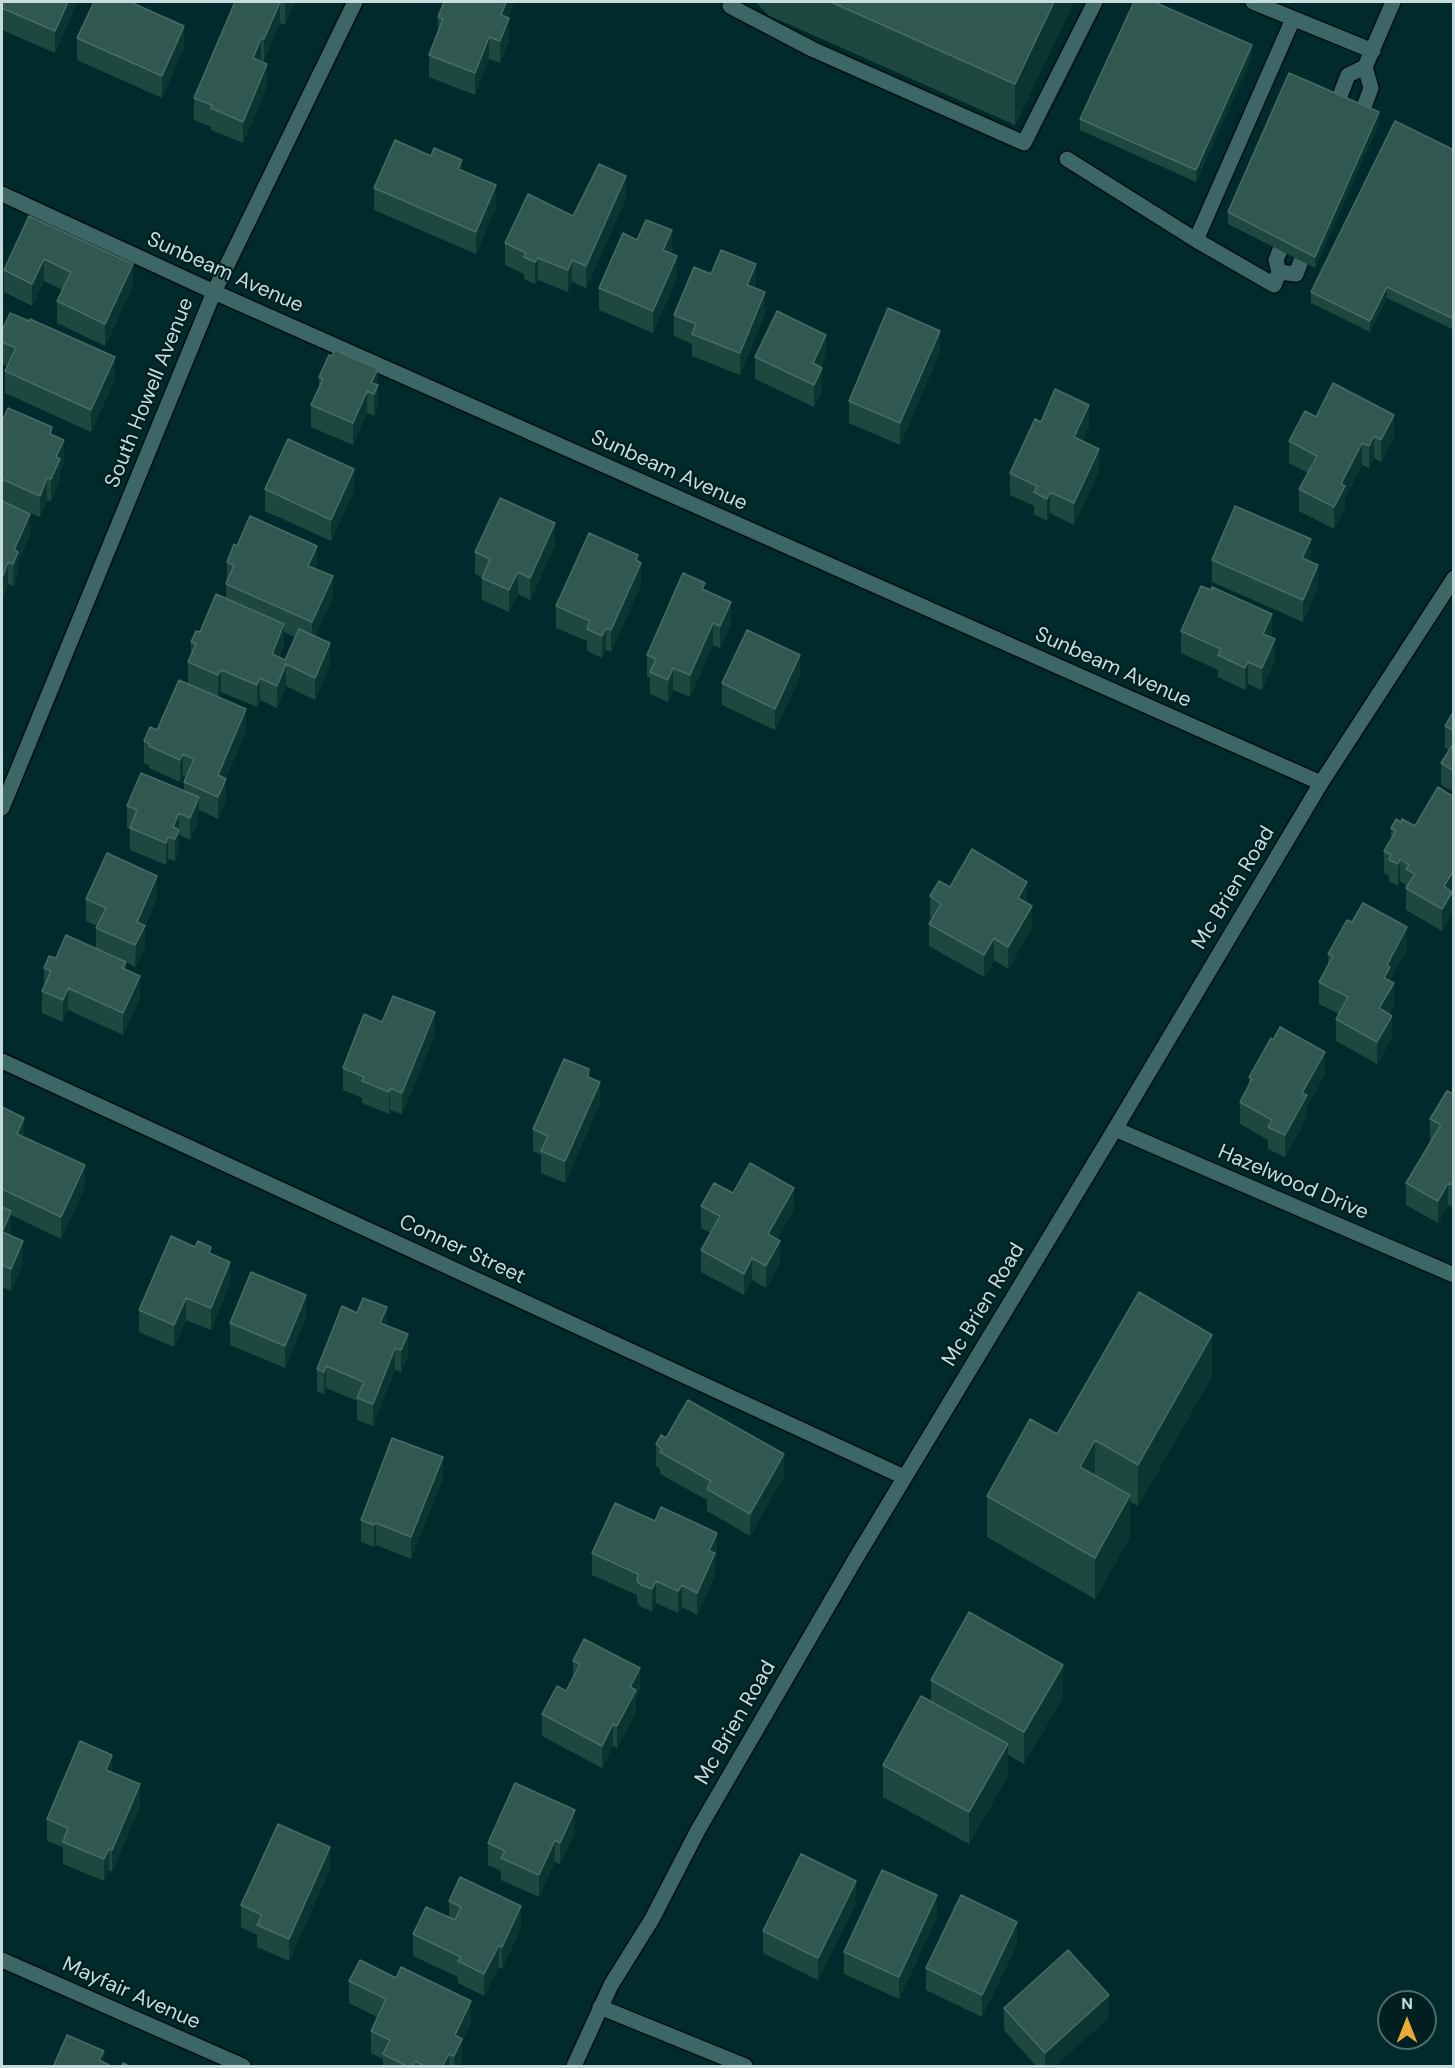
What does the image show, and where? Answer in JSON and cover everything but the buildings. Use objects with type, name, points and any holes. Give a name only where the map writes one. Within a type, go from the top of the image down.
[{"type":"street","name":"South Howell Avenue","points":[[2,808],[214,292],[355,2]]},
{"type":"street","points":[[732,2],[730,6],[812,49],[1024,143],[1095,2]]},
{"type":"street","points":[[1253,2],[1373,51]]},
{"type":"street","points":[[1336,104],[1348,75],[1365,67],[1393,2]]},
{"type":"street","points":[[1196,240],[1293,19]]},
{"type":"street","points":[[1361,115],[1371,88],[1365,67]]},
{"type":"street","points":[[1067,159],[1196,240],[1274,285],[1279,272],[1276,260],[1280,250]]},
{"type":"street","name":"Sunbeam Avenue","points":[[2,194],[214,292],[1321,783]]},
{"type":"street","points":[[1279,272],[1296,274],[1301,261]]},
{"type":"street","name":"Mc Brien Road","points":[[574,2067],[611,1985],[652,1919],[703,1820],[904,1477],[1321,783],[1454,578]]},
{"type":"street","name":"Conner Street","points":[[2,1061],[904,1477]]},
{"type":"street","name":"Hazelwood Drive","points":[[1115,1129],[1454,1275]]},
{"type":"street","name":"Mayfair Avenue","points":[[2,1960],[243,2067]]},
{"type":"street","points":[[600,2007],[745,2067]]}]
